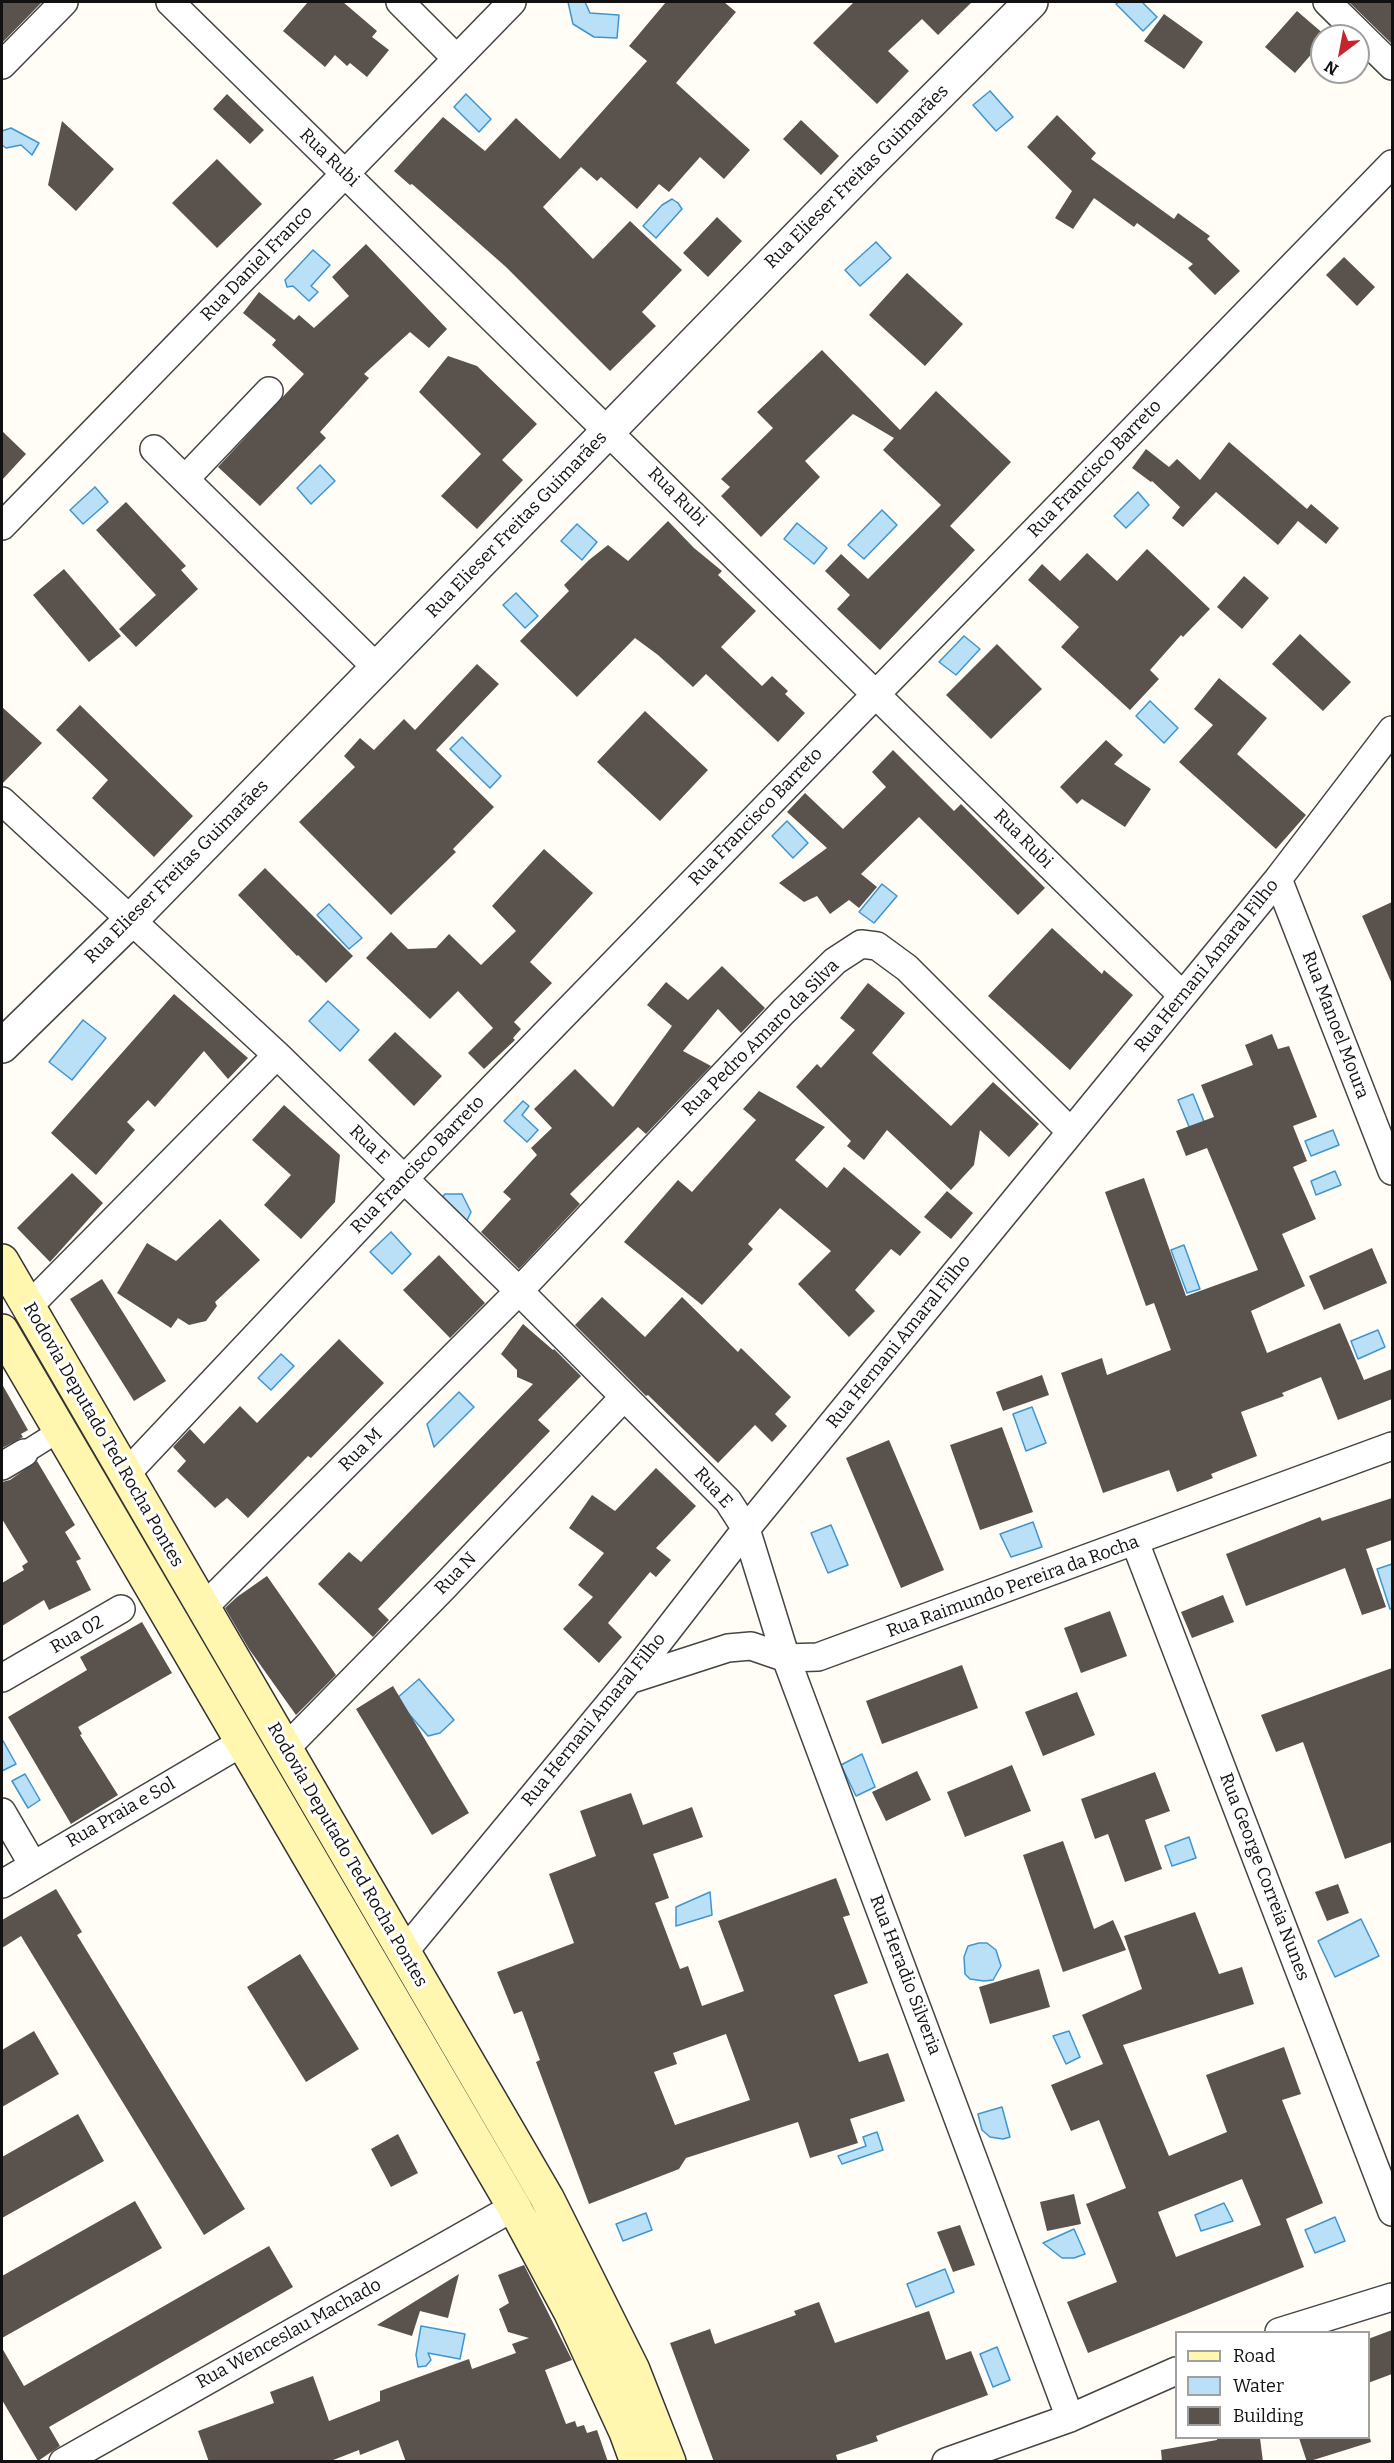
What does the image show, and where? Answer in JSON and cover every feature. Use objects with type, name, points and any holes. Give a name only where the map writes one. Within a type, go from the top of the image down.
[{"type":"main road","name":"Rodovia Deputado Ted Rocha Pontes","points":[[2,1261],[547,2198],[633,2370],[669,2462]]},
{"type":"main road","name":"Rodovia Deputado Ted Rocha Pontes","points":[[2,1331],[152,1592],[514,2207],[571,2313],[626,2432],[637,2462]]},
{"type":"street","points":[[2,65],[64,2]]},
{"type":"street","name":"Rua Rubi","points":[[170,2],[609,430],[1182,995]]},
{"type":"street","points":[[400,2],[456,58]]},
{"type":"street","name":"Rua Daniel Franco","points":[[2,526],[512,2]]},
{"type":"street","name":"Rua Elieser Freitas Guimarães","points":[[2,1046],[132,919],[875,157],[1031,2]]},
{"type":"street","points":[[1327,2],[1392,66]]},
{"type":"street","name":"Rua Francisco Barreto","points":[[125,1475],[404,1179],[1392,164]]},
{"type":"street","points":[[185,479],[269,391]]},
{"type":"street","points":[[154,449],[376,668]]},
{"type":"street","name":"Rua Hernani Amaral Filho","points":[[404,1952],[629,1680],[746,1529],[1278,879],[1392,730]]},
{"type":"street","name":"Rua E","points":[[2,801],[277,1055],[519,1291],[728,1501],[746,1529]]},
{"type":"street","name":"Rua Manoel Moura","points":[[1278,879],[1392,1171]]},
{"type":"street","name":"Rua Pedro Amaro da Silva","points":[[519,1291],[783,1012],[835,961],[861,945],[877,946],[907,968],[1071,1132]]},
{"type":"street","points":[[28,1306],[277,1055]]},
{"type":"street","name":"Rua M","points":[[203,1608],[519,1291]]},
{"type":"street","name":"Rua N","points":[[285,1749],[452,1579],[624,1397]]},
{"type":"street","points":[[13,1459],[59,1431]]},
{"type":"street","name":"Rua Raimundo Pereira da Rocha","points":[[629,1680],[728,1648],[751,1646],[786,1658],[818,1657],[1392,1446]]},
{"type":"street","name":"Rua Heradio Silveria","points":[[746,1529],[786,1658],[1070,2418]]},
{"type":"street","name":"Rua George Correia Nunes","points":[[1136,1542],[1392,2212]]},
{"type":"street","name":"Rua 02","points":[[2,1678],[152,1592]]},
{"type":"street","name":"Rua Praia e Sol","points":[[2,1884],[241,1743]]},
{"type":"street","points":[[2,1812],[33,1865]]},
{"type":"street","name":"Rua Wenceslau Machado","points":[[63,2462],[514,2207]]},
{"type":"street","points":[[1282,2331],[1392,2297]]},
{"type":"street","points":[[945,2462],[1070,2418],[1175,2371]]},
{"type":"water","points":[[568,2],[585,2],[590,13],[619,15],[617,38],[594,37],[573,24]]},
{"type":"water","points":[[1142,2],[1157,17],[1143,31],[1116,4]]},
{"type":"water","points":[[990,91],[1013,117],[996,131],[973,105]]},
{"type":"water","points":[[466,94],[491,119],[479,132],[454,107]]},
{"type":"water","points":[[11,128],[39,143],[32,155],[21,145],[6,148],[2,145],[2,131]]},
{"type":"water","points":[[672,199],[682,209],[656,238],[643,226],[662,205]]},
{"type":"water","points":[[876,242],[891,258],[860,286],[845,270]]},
{"type":"water","points":[[313,250],[330,265],[311,286],[318,292],[309,301],[293,286],[287,287],[285,280]]},
{"type":"water","points":[[320,465],[335,481],[311,504],[297,488]]},
{"type":"water","points":[[95,487],[108,502],[83,524],[70,510]]},
{"type":"water","points":[[1138,492],[1149,505],[1126,528],[1114,516]]},
{"type":"water","points":[[882,510],[897,525],[864,559],[848,545]]},
{"type":"water","points":[[797,523],[827,548],[814,564],[784,539]]},
{"type":"water","points":[[577,524],[597,542],[582,560],[561,541]]},
{"type":"water","points":[[516,593],[538,616],[525,628],[503,605]]},
{"type":"water","points":[[964,636],[980,649],[956,675],[939,662]]},
{"type":"water","points":[[1150,701],[1178,728],[1164,743],[1136,716]]},
{"type":"water","points":[[462,737],[501,776],[490,788],[450,749]]},
{"type":"water","points":[[787,821],[808,843],[793,858],[772,836]]},
{"type":"water","points":[[882,884],[897,896],[874,923],[859,912]]},
{"type":"water","points":[[329,904],[362,938],[349,949],[317,915]]},
{"type":"water","points":[[328,1001],[359,1030],[340,1051],[309,1021]]},
{"type":"water","points":[[83,1020],[106,1038],[72,1080],[49,1062]]},
{"type":"water","points":[[1193,1094],[1205,1124],[1190,1129],[1178,1100]]},
{"type":"water","points":[[523,1101],[529,1106],[522,1115],[538,1130],[527,1142],[504,1121]]},
{"type":"water","points":[[1333,1130],[1339,1145],[1311,1156],[1305,1141]]},
{"type":"water","points":[[1335,1171],[1341,1185],[1316,1195],[1311,1181]]},
{"type":"water","points":[[445,1194],[462,1194],[471,1212],[464,1227],[436,1204]]},
{"type":"water","points":[[391,1232],[411,1254],[392,1274],[370,1252]]},
{"type":"water","points":[[1184,1245],[1200,1289],[1187,1293],[1171,1250]]},
{"type":"water","points":[[1378,1330],[1385,1347],[1358,1359],[1351,1341]]},
{"type":"water","points":[[281,1354],[294,1366],[271,1390],[258,1378]]},
{"type":"water","points":[[459,1392],[474,1407],[434,1447],[427,1424]]},
{"type":"water","points":[[1032,1407],[1046,1443],[1026,1451],[1013,1414]]},
{"type":"water","points":[[1033,1522],[1042,1547],[1011,1557],[1000,1534]]},
{"type":"water","points":[[831,1525],[848,1565],[828,1573],[811,1533]]},
{"type":"water","points":[[1392,1564],[1392,1609],[1390,1609],[1377,1569]]},
{"type":"water","points":[[419,1679],[454,1720],[440,1733],[428,1736],[396,1699]]},
{"type":"water","points":[[2,1739],[16,1764],[2,1771]]},
{"type":"water","points":[[862,1754],[875,1787],[856,1796],[841,1765]]},
{"type":"water","points":[[25,1774],[40,1800],[28,1808],[12,1781]]},
{"type":"water","points":[[1189,1837],[1196,1858],[1172,1866],[1165,1846]]},
{"type":"water","points":[[710,1892],[712,1915],[676,1926],[676,1907]]},
{"type":"water","points":[[1361,1919],[1379,1956],[1335,1977],[1318,1941]]},
{"type":"water","points":[[987,1943],[996,1950],[1001,1966],[993,1980],[970,1979],[965,1974],[964,1957],[968,1946]]},
{"type":"water","points":[[1069,2031],[1080,2057],[1066,2064],[1053,2036]]},
{"type":"water","points":[[1002,2107],[1010,2137],[1003,2139],[990,2137],[982,2130],[978,2114]]},
{"type":"water","points":[[877,2132],[883,2150],[842,2164],[838,2156],[866,2146],[863,2137]]},
{"type":"water","points":[[1224,2203],[1233,2221],[1201,2231],[1195,2215]]},
{"type":"water","points":[[646,2213],[652,2230],[623,2241],[616,2224]]},
{"type":"water","points":[[1335,2217],[1345,2241],[1315,2253],[1305,2230]]},
{"type":"water","points":[[1074,2229],[1085,2254],[1074,2258],[1062,2258],[1043,2243]]},
{"type":"water","points":[[945,2269],[954,2292],[916,2307],[907,2284]]},
{"type":"water","points":[[421,2326],[465,2334],[460,2359],[428,2353],[431,2360],[426,2366],[418,2367],[416,2355]]},
{"type":"water","points":[[997,2347],[1010,2380],[993,2387],[980,2354]]},
{"type":"building","points":[[2,2],[42,2],[2,43]]},
{"type":"building","points":[[308,2],[343,2],[377,31],[372,37],[389,50],[367,77],[350,63],[347,66],[335,55],[325,67],[283,31]]},
{"type":"building","points":[[666,2],[724,2],[736,12],[676,83],[750,150],[724,179],[700,157],[669,192],[659,184],[637,209],[601,177],[597,181],[581,167],[543,207],[593,259],[630,221],[682,270],[642,312],[656,326],[610,371],[506,267],[412,184],[410,185],[394,171],[443,117],[485,151],[516,118],[560,159],[647,61],[629,46]]},
{"type":"building","points":[[854,2],[972,2],[938,35],[922,19],[888,51],[909,71],[877,104],[813,43]]},
{"type":"building","points":[[1349,2],[1392,2],[1392,44],[1391,43]]},
{"type":"building","points":[[1297,11],[1312,24],[1310,24],[1310,56],[1295,73],[1265,47]]},
{"type":"building","points":[[1164,14],[1203,42],[1184,69],[1144,41]]},
{"type":"building","points":[[227,94],[264,130],[250,144],[213,109]]},
{"type":"building","points":[[1057,115],[1096,153],[1091,159],[1174,219],[1178,213],[1210,236],[1207,239],[1240,271],[1215,295],[1188,268],[1193,264],[1137,223],[1134,227],[1094,198],[1073,229],[1055,218],[1072,191],[1027,147]]},
{"type":"building","points":[[801,120],[839,156],[821,175],[783,139]]},
{"type":"building","points":[[62,121],[114,169],[76,211],[48,185]]},
{"type":"building","points":[[217,159],[262,204],[217,248],[172,203]]},
{"type":"building","points":[[717,217],[742,241],[708,277],[683,253]]},
{"type":"building","points":[[366,244],[447,329],[429,348],[410,332],[364,374],[369,378],[320,432],[326,438],[260,506],[218,467],[304,374],[272,345],[276,340],[243,313],[259,292],[294,320],[299,315],[314,328],[349,296],[332,277]]},
{"type":"building","points":[[1344,257],[1375,287],[1357,306],[1326,275]]},
{"type":"building","points":[[907,273],[963,324],[925,366],[869,315]]},
{"type":"building","points":[[822,350],[900,430],[936,391],[1011,462],[950,526],[975,550],[880,650],[837,609],[850,595],[825,571],[841,554],[868,579],[941,505],[883,450],[894,438],[853,414],[805,461],[820,477],[761,537],[721,496],[730,487],[721,479],[773,428],[757,412]]},
{"type":"building","points":[[448,356],[477,366],[537,424],[502,460],[523,480],[477,529],[441,496],[481,454],[419,392]]},
{"type":"building","points":[[2,431],[26,454],[2,480]]},
{"type":"building","points":[[1229,442],[1307,509],[1311,504],[1339,528],[1326,544],[1298,521],[1278,545],[1216,492],[1183,527],[1172,518],[1180,507],[1152,481],[1132,468],[1146,449],[1169,467],[1177,459],[1200,480]]},
{"type":"building","points":[[126,502],[186,566],[181,570],[198,589],[136,647],[119,629],[156,595],[96,530]]},
{"type":"building","points":[[668,521],[694,548],[722,571],[718,575],[756,611],[721,647],[762,686],[772,676],[788,691],[785,694],[805,713],[778,742],[706,674],[693,687],[658,655],[635,638],[577,697],[520,641],[569,591],[564,585],[589,560],[608,545],[628,561]]},
{"type":"building","points":[[1147,549],[1210,609],[1183,637],[1181,635],[1150,670],[1159,679],[1130,710],[1061,647],[1079,627],[1028,580],[1042,564],[1060,581],[1087,553],[1117,581]]},
{"type":"building","points":[[64,569],[121,636],[89,662],[33,595]]},
{"type":"building","points":[[1244,576],[1269,598],[1242,629],[1217,607]]},
{"type":"building","points":[[1300,634],[1351,682],[1323,711],[1272,664]]},
{"type":"building","points":[[997,644],[1042,689],[991,739],[946,695]]},
{"type":"building","points":[[477,664],[499,684],[436,750],[494,807],[453,849],[456,852],[391,915],[299,822],[355,767],[344,756],[360,738],[374,750],[404,719],[415,730]]},
{"type":"building","points":[[1219,678],[1267,718],[1237,754],[1306,815],[1276,849],[1179,762],[1213,725],[1194,709]]},
{"type":"building","points":[[80,705],[193,816],[154,857],[92,798],[108,780],[56,730]]},
{"type":"building","points":[[2,707],[42,743],[2,784]]},
{"type":"building","points":[[645,711],[708,770],[660,821],[597,762]]},
{"type":"building","points":[[1106,740],[1123,755],[1114,764],[1151,789],[1125,827],[1082,799],[1077,804],[1060,787]]},
{"type":"building","points":[[893,750],[954,811],[961,804],[1045,888],[1018,915],[919,817],[861,874],[877,887],[859,908],[849,900],[830,914],[817,896],[804,902],[779,883],[827,848],[787,812],[805,793],[843,829],[886,787],[872,772]]},
{"type":"building","points":[[544,849],[593,893],[530,962],[552,983],[514,1022],[521,1029],[513,1038],[515,1040],[484,1069],[468,1053],[493,1028],[458,991],[430,1019],[366,958],[391,932],[408,949],[436,948],[449,934],[481,965],[516,931],[492,906]]},
{"type":"building","points":[[265,868],[353,956],[326,983],[238,895]]},
{"type":"building","points":[[1392,902],[1392,984],[1362,916]]},
{"type":"building","points":[[1052,928],[1102,974],[1104,970],[1133,995],[1070,1070],[988,996]]},
{"type":"building","points":[[722,966],[765,1008],[741,1033],[718,1009],[683,1051],[711,1066],[646,1134],[638,1127],[570,1194],[580,1204],[519,1269],[481,1232],[511,1199],[503,1192],[537,1155],[531,1148],[552,1128],[534,1109],[575,1069],[613,1107],[672,1026],[647,1005],[666,982],[688,1000]]},
{"type":"building","points":[[868,983],[905,1013],[872,1053],[951,1126],[993,1082],[1039,1124],[1009,1157],[980,1130],[974,1165],[951,1190],[887,1130],[864,1160],[847,1146],[851,1141],[796,1087],[817,1064],[821,1068],[855,1030],[840,1018]]},
{"type":"building","points":[[174,994],[248,1058],[228,1079],[204,1051],[155,1107],[148,1100],[127,1122],[135,1130],[96,1175],[51,1133]]},
{"type":"building","points":[[395,1032],[442,1076],[414,1106],[368,1060]]},
{"type":"building","points":[[1272,1034],[1278,1049],[1289,1046],[1317,1117],[1293,1126],[1307,1161],[1293,1167],[1316,1219],[1282,1234],[1305,1286],[1251,1311],[1267,1353],[1340,1323],[1364,1380],[1392,1369],[1392,1399],[1338,1420],[1321,1377],[1282,1393],[1284,1396],[1241,1412],[1257,1456],[1211,1474],[1213,1478],[1177,1492],[1169,1470],[1103,1493],[1061,1373],[1102,1358],[1107,1375],[1171,1350],[1154,1303],[1146,1306],[1105,1192],[1144,1178],[1186,1296],[1258,1270],[1207,1148],[1186,1156],[1176,1131],[1214,1117],[1201,1085],[1253,1065],[1245,1045]]},
{"type":"building","points":[[759,1091],[825,1127],[795,1160],[827,1188],[844,1167],[921,1232],[900,1256],[891,1249],[855,1290],[875,1311],[849,1337],[798,1284],[831,1251],[780,1208],[748,1244],[753,1249],[702,1305],[624,1242],[678,1180],[692,1192],[756,1120],[743,1109]]},
{"type":"building","points":[[284,1105],[340,1155],[335,1202],[301,1239],[264,1205],[291,1175],[252,1140]]},
{"type":"building","points":[[72,1173],[103,1203],[50,1262],[17,1228]]},
{"type":"building","points":[[947,1191],[973,1213],[951,1239],[924,1217]]},
{"type":"building","points":[[220,1219],[260,1260],[215,1302],[217,1306],[206,1321],[189,1325],[178,1318],[171,1328],[117,1293],[147,1243],[176,1261]]},
{"type":"building","points":[[1372,1248],[1387,1283],[1324,1310],[1309,1276]]},
{"type":"building","points":[[439,1255],[485,1303],[450,1338],[403,1290]]},
{"type":"building","points":[[102,1279],[166,1381],[134,1401],[70,1299]]},
{"type":"building","points":[[602,1297],[645,1337],[682,1297],[738,1352],[741,1348],[791,1397],[775,1414],[787,1426],[772,1442],[755,1425],[718,1463],[575,1325]]},
{"type":"building","points":[[523,1324],[554,1349],[581,1376],[538,1420],[550,1431],[378,1609],[389,1620],[373,1637],[318,1584],[349,1552],[361,1562],[533,1384],[517,1377],[517,1370],[501,1354]]},
{"type":"building","points":[[339,1339],[384,1383],[311,1458],[308,1456],[248,1518],[227,1498],[215,1508],[177,1471],[186,1461],[173,1447],[190,1429],[204,1444],[240,1406],[257,1423]]},
{"type":"building","points":[[1042,1375],[1049,1395],[1003,1411],[996,1392]]},
{"type":"building","points":[[2,1384],[28,1430],[21,1434],[23,1437],[2,1448]]},
{"type":"building","points":[[1002,1427],[1033,1512],[980,1530],[950,1445]]},
{"type":"building","points":[[889,1440],[944,1570],[901,1588],[846,1458]]},
{"type":"building","points":[[37,1461],[75,1525],[65,1532],[81,1559],[76,1561],[91,1590],[49,1610],[44,1600],[2,1626],[2,1583],[24,1570],[22,1566],[28,1562],[2,1519],[2,1482],[10,1480]]},
{"type":"building","points":[[656,1468],[696,1506],[656,1548],[671,1560],[656,1577],[650,1572],[608,1623],[622,1637],[599,1663],[563,1629],[593,1597],[578,1585],[604,1553],[569,1528],[592,1495],[615,1511]]},
{"type":"building","points":[[1392,1498],[1392,1540],[1366,1549],[1386,1607],[1362,1615],[1345,1568],[1246,1606],[1226,1554],[1320,1517],[1322,1521]]},
{"type":"building","points":[[267,1576],[336,1675],[296,1715],[249,1649],[225,1608]]},
{"type":"building","points":[[1223,1595],[1234,1622],[1192,1638],[1181,1612]]},
{"type":"building","points":[[1110,1611],[1127,1656],[1081,1673],[1064,1628]]},
{"type":"building","points":[[142,1622],[172,1673],[78,1727],[82,1734],[80,1735],[118,1795],[71,1824],[8,1717],[87,1670],[80,1657]]},
{"type":"building","points":[[962,1665],[978,1708],[882,1744],[866,1701]]},
{"type":"building","points":[[1392,1668],[1392,1842],[1345,1859],[1303,1742],[1276,1752],[1261,1715]]},
{"type":"building","points":[[393,1686],[469,1813],[432,1835],[356,1709]]},
{"type":"building","points":[[1077,1692],[1095,1735],[1043,1756],[1025,1712]]},
{"type":"building","points":[[1012,1765],[1031,1811],[965,1837],[947,1792]]},
{"type":"building","points":[[917,1771],[931,1800],[886,1821],[872,1792]]},
{"type":"building","points":[[1155,1772],[1170,1811],[1145,1820],[1162,1869],[1125,1882],[1108,1834],[1095,1839],[1081,1799]]},
{"type":"building","points":[[631,1793],[643,1825],[692,1807],[703,1837],[653,1854],[669,1898],[655,1903],[680,1969],[688,1966],[702,2006],[744,1991],[718,1921],[836,1878],[850,1915],[843,1917],[868,1983],[834,1995],[859,2062],[888,2053],[905,2101],[850,2119],[858,2143],[810,2158],[798,2122],[686,2158],[679,2169],[589,2204],[536,2062],[540,2060],[522,2011],[514,2014],[497,1972],[574,1943],[549,1874],[596,1856],[580,1811]],"holes":[[[726,2034],[750,2100],[675,2125],[654,2072],[677,2064],[673,2053]]]},
{"type":"building","points":[[1063,1841],[1094,1929],[1113,1920],[1126,1950],[1063,1972],[1023,1855]]},
{"type":"building","points":[[1338,1884],[1349,1913],[1327,1921],[1315,1892]]},
{"type":"building","points":[[56,1889],[82,1932],[77,1935],[245,2209],[204,2235],[21,1936],[2,1948],[2,1920]]},
{"type":"building","points":[[1195,1912],[1219,1974],[1242,1967],[1254,2004],[1123,2045],[1169,2156],[1227,2132],[1206,2075],[1284,2047],[1301,2094],[1282,2100],[1323,2203],[1286,2219],[1304,2267],[1088,2353],[1067,2302],[1117,2282],[1086,2204],[1126,2188],[1099,2120],[1071,2131],[1051,2085],[1103,2064],[1082,2015],[1142,1989],[1124,1936]],"holes":[[[1242,2179],[1261,2225],[1176,2257],[1158,2212]]]},
{"type":"building","points":[[300,1954],[359,2049],[306,2082],[247,1987]]},
{"type":"building","points":[[1039,1969],[1050,2007],[990,2024],[979,1987]]},
{"type":"building","points":[[34,2031],[59,2074],[2,2107],[2,2050]]},
{"type":"building","points":[[78,2114],[104,2161],[2,2218],[2,2157]]},
{"type":"building","points":[[398,2134],[418,2173],[391,2187],[371,2149]]},
{"type":"building","points":[[1074,2194],[1081,2224],[1047,2231],[1040,2202]]},
{"type":"building","points":[[135,2201],[162,2248],[2,2338],[2,2276]]},
{"type":"building","points":[[960,2225],[975,2265],[953,2272],[937,2232]]},
{"type":"building","points":[[269,2246],[293,2287],[49,2427],[60,2446],[38,2461],[2,2400],[2,2348],[24,2386]]},
{"type":"building","points":[[524,2265],[572,2360],[545,2370],[566,2424],[575,2421],[577,2427],[584,2425],[587,2433],[597,2430],[608,2462],[406,2462],[398,2440],[360,2455],[359,2450],[328,2462],[209,2462],[198,2431],[274,2403],[270,2392],[313,2376],[329,2421],[380,2401],[380,2391],[469,2359],[472,2369],[516,2353],[512,2344],[529,2338],[508,2332],[499,2309],[509,2303],[498,2275]]},
{"type":"building","points":[[459,2274],[448,2318],[420,2311],[412,2336],[377,2325]]},
{"type":"building","points":[[819,2302],[835,2343],[929,2311],[946,2360],[971,2351],[988,2395],[876,2436],[878,2441],[836,2455],[838,2462],[714,2462],[670,2343],[710,2329],[715,2344],[796,2315],[794,2311]]},
{"type":"building","points":[[1392,2330],[1392,2374],[1370,2382],[1370,2338]]},
{"type":"building","points":[[1370,2438],[1371,2442],[1307,2462],[1299,2439]]},
{"type":"building","points":[[1260,2439],[1263,2462],[1162,2462],[1161,2450],[1217,2440]]}]
